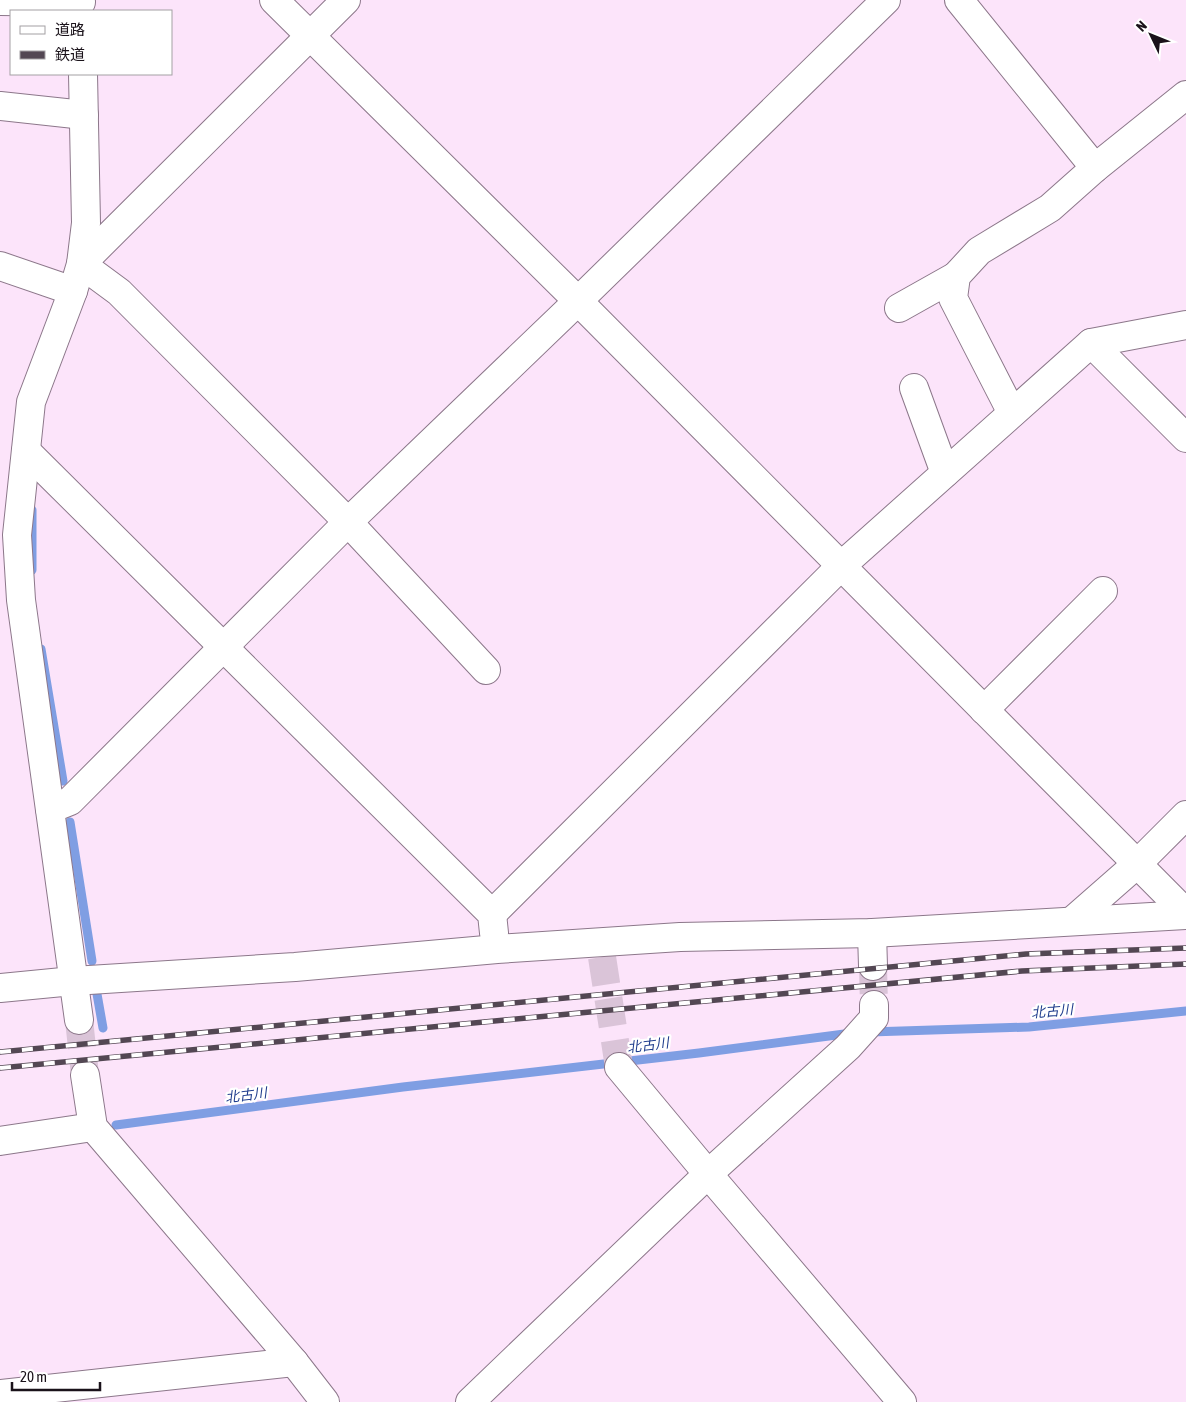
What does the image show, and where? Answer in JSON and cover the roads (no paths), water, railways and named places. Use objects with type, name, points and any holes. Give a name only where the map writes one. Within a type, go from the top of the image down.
[{"type":"street","points":[[274,0],[578,301],[1186,914]]},
{"type":"street","points":[[81,264],[346,0]]},
{"type":"street","points":[[50,808],[70,801],[348,522],[578,301],[886,0]]},
{"type":"street","points":[[959,0],[1095,168]]},
{"type":"street","points":[[0,1],[81,5]]},
{"type":"street","points":[[79,1020],[21,600],[16,535],[31,402],[73,291],[81,264],[86,224],[83,75]]},
{"type":"street","points":[[899,308],[956,276],[979,251],[1050,208],[1095,168],[1186,95]]},
{"type":"street","points":[[0,106],[84,115]]},
{"type":"street","points":[[81,264],[119,292],[348,522],[486,670]]},
{"type":"street","points":[[0,266],[73,291]]},
{"type":"street","points":[[956,276],[953,298],[1012,413]]},
{"type":"street","points":[[492,914],[841,566],[1091,343],[1186,325]]},
{"type":"street","points":[[1091,343],[1186,438]]},
{"type":"street","points":[[914,388],[945,473]]},
{"type":"street","points":[[26,451],[492,914],[497,949]]},
{"type":"street","points":[[0,499],[21,600]]},
{"type":"street","points":[[984,710],[1103,591]]},
{"type":"street","points":[[1072,921],[1137,864],[1186,815]]},
{"type":"street","points":[[0,988],[73,981],[295,967],[497,949],[600,950],[680,937],[872,933],[1186,914]]},
{"type":"street","points":[[872,933],[873,966]]},
{"type":"street","points":[[470,1402],[708,1174],[848,1047],[874,1012]]},
{"type":"street","points":[[619,1067],[902,1402]]},
{"type":"street","points":[[85,1075],[93,1127],[294,1362],[325,1402]]},
{"type":"street","points":[[0,1141],[93,1127]]},
{"type":"street","points":[[8,1396],[294,1362]]},
{"type":"waterway","points":[[32,510],[32,570]]},
{"type":"waterway","points":[[41,649],[63,781]]},
{"type":"waterway","points":[[70,822],[92,961]]},
{"type":"waterway","points":[[97,994],[103,1028]]},
{"type":"waterway","name":"北古川","points":[[870,1032],[1029,1027],[1186,1011]]},
{"type":"waterway","name":"北古川","points":[[116,1125],[403,1087],[699,1053],[852,1033]]},
{"type":"tunnel","points":[[602,957],[619,1067]]},
{"type":"tunnel","points":[[873,966],[874,1005]]},
{"type":"tunnel","points":[[79,1020],[85,1075]]},
{"type":"railway","points":[[0,1052],[1026,954],[1186,948]]},
{"type":"railway","points":[[0,1068],[1022,971],[1186,964]]}]
